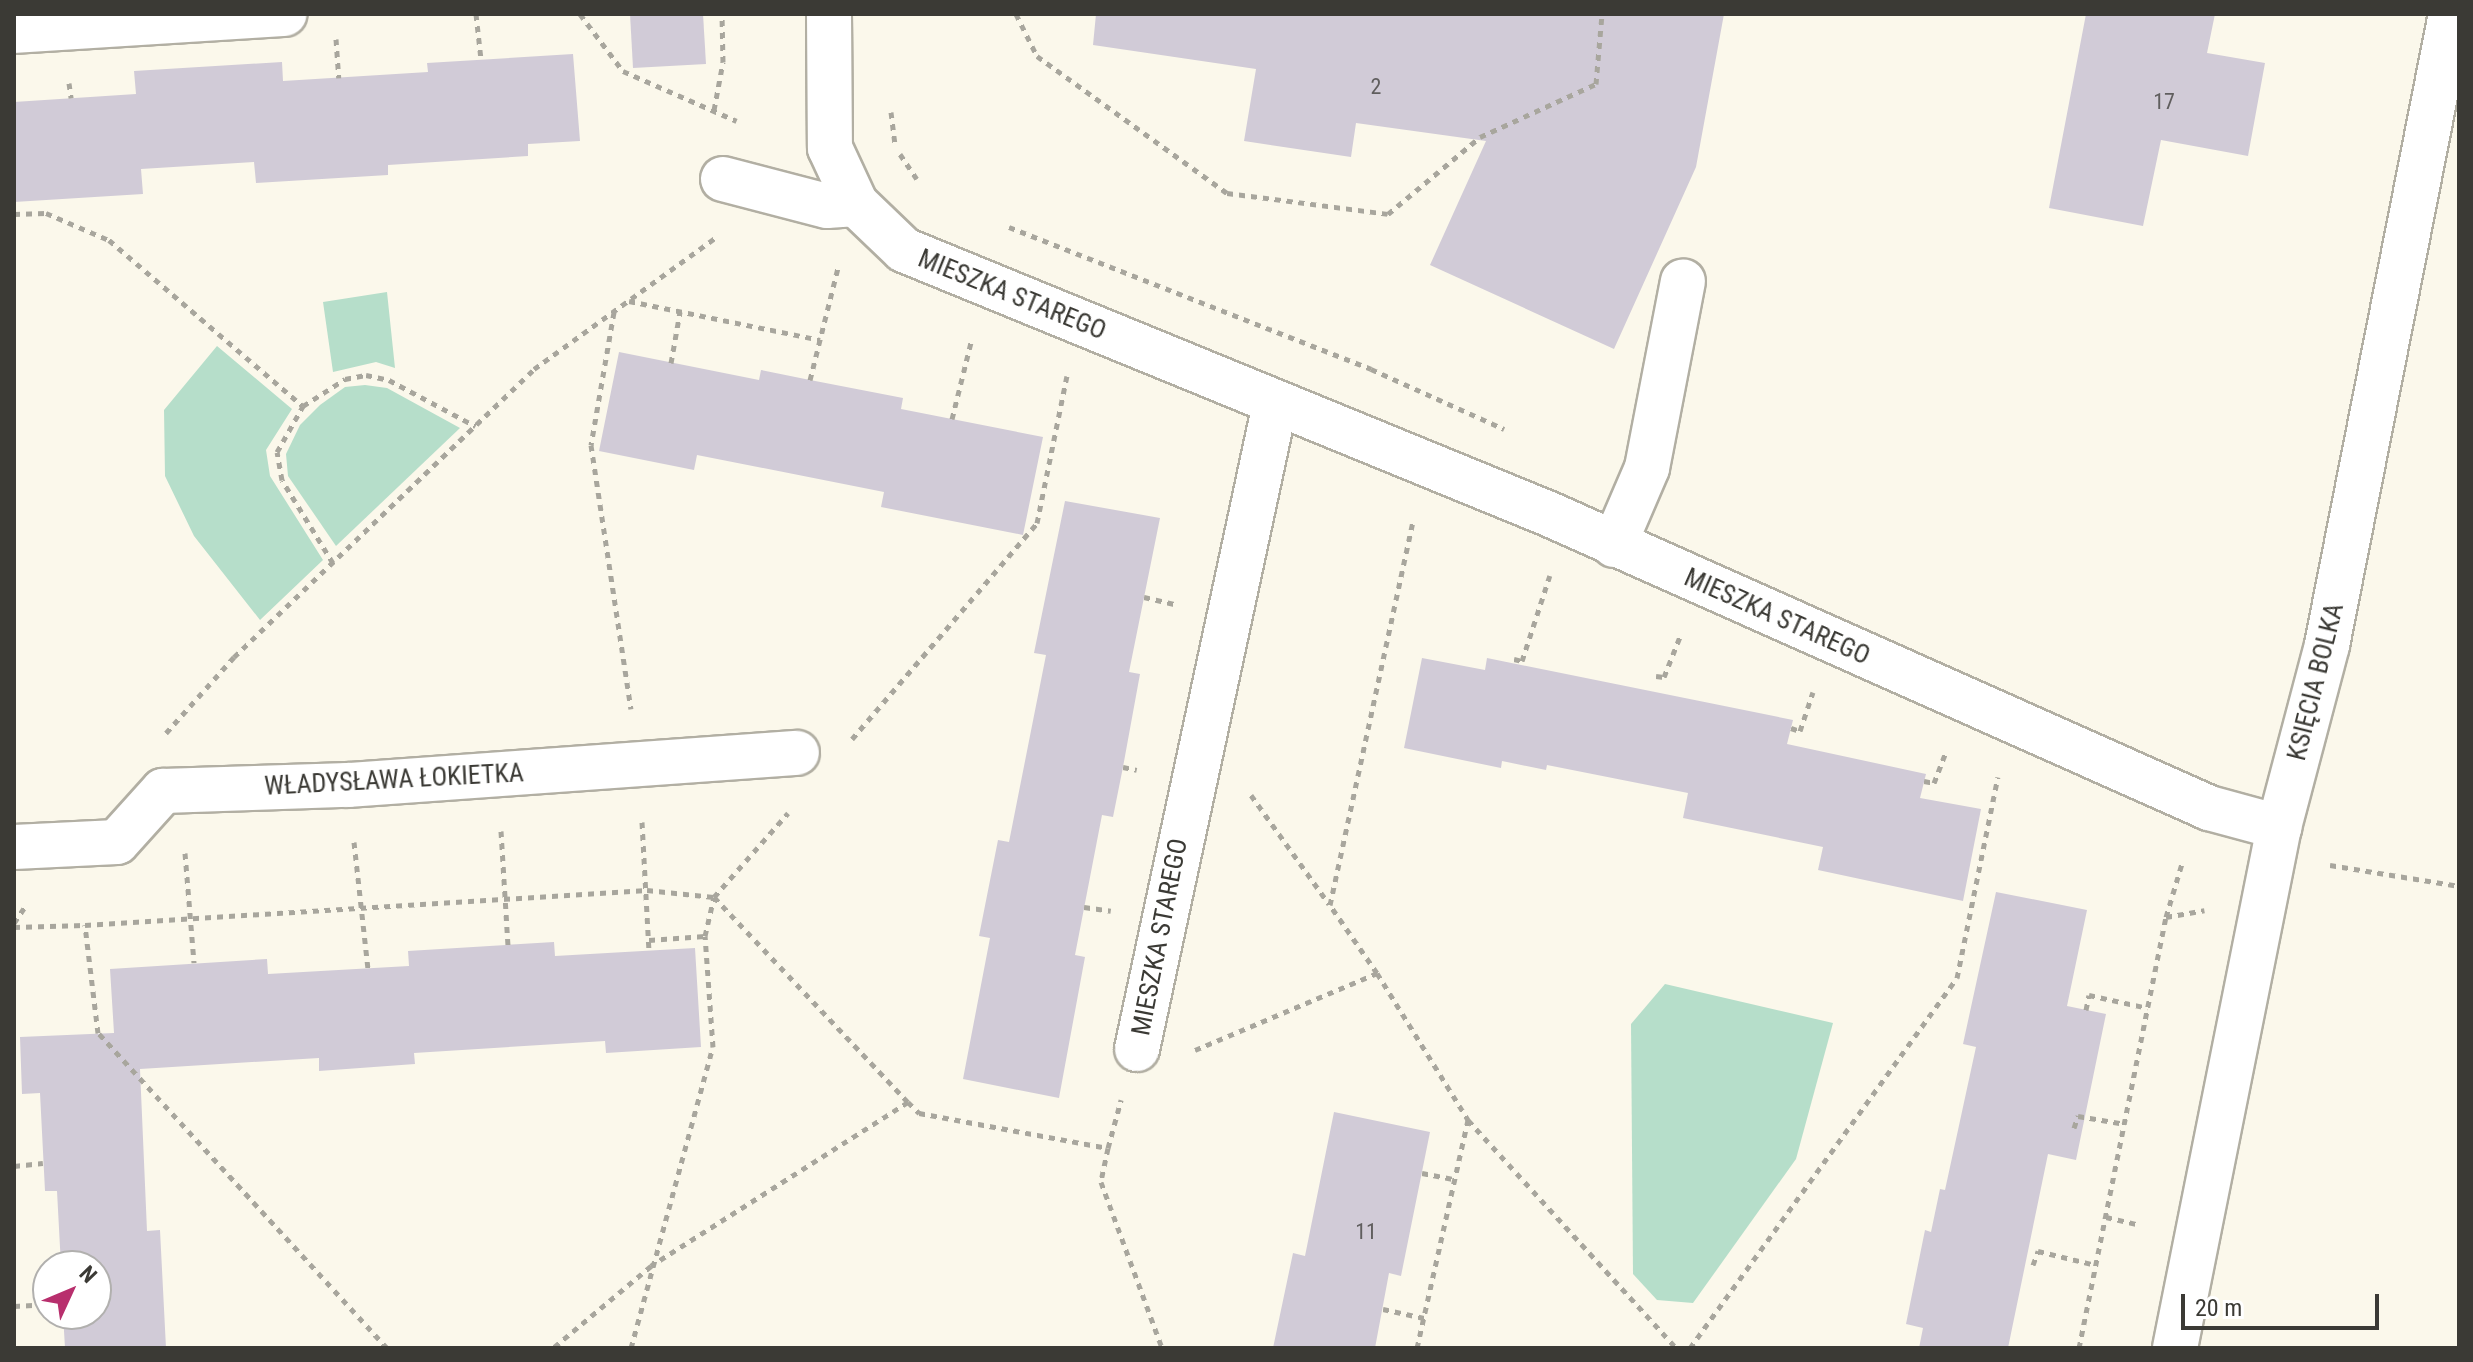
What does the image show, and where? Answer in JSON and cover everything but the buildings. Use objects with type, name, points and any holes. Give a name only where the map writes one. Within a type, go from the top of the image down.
[{"type":"street","points":[[14,31],[284,14]]},
{"type":"street","name":"MIESZKA STAREGO","points":[[829,14],[830,148],[856,204],[904,250],[1614,545],[2209,808],[2276,842]]},
{"type":"street","name":"KSIĘCIA BOLKA","points":[[2175,1348],[2276,842],[2327,645],[2451,14]]},
{"type":"street","points":[[723,179],[827,206],[856,204]]},
{"type":"street","points":[[1614,545],[1647,468],[1683,281]]},
{"type":"street","name":"MIESZKA STAREGO","points":[[1131,1069],[1275,404]]},
{"type":"street","name":"WŁADYSŁAWA ŁOKIETKA","points":[[14,847],[117,842],[163,791],[348,785],[797,753]]},
{"type":"path","points":[[476,14],[481,59]]},
{"type":"path","points":[[580,14],[623,71],[752,128]]},
{"type":"path","points":[[714,110],[723,62],[722,14]]},
{"type":"path","points":[[1016,14],[1037,56],[1227,193],[1388,214],[1480,137],[1596,84],[1602,14]]},
{"type":"path","points":[[335,27],[339,78]]},
{"type":"path","points":[[890,106],[896,149],[924,189]]},
{"type":"path","points":[[14,214],[46,213],[109,240],[303,406]]},
{"type":"path","points":[[1006,225],[1371,369],[1515,434]]},
{"type":"path","points":[[161,738],[333,563],[534,369],[723,232]]},
{"type":"path","points":[[826,260],[852,270]]},
{"type":"path","points":[[810,380],[839,265]]},
{"type":"path","points":[[629,301],[820,340]]},
{"type":"path","points":[[614,311],[591,445],[639,765],[649,951]]},
{"type":"path","points":[[671,363],[680,312]]},
{"type":"path","points":[[952,419],[973,333]]},
{"type":"path","points":[[845,746],[1037,523],[1069,370]]},
{"type":"path","points":[[333,563],[282,480],[277,452],[303,406],[345,379],[366,375],[389,380],[475,426]]},
{"type":"path","points":[[1330,905],[1415,511]]},
{"type":"path","points":[[1514,659],[1522,661],[1556,558]]},
{"type":"path","points":[[1656,676],[1664,677],[1683,630]]},
{"type":"path","points":[[1791,728],[1800,731],[1818,677]]},
{"type":"path","points":[[1203,730],[1377,973],[1468,1120],[1676,1348]]},
{"type":"path","points":[[1924,781],[1934,783],[1952,738]]},
{"type":"path","points":[[1690,1348],[1957,978],[2001,761]]},
{"type":"path","points":[[497,775],[508,946]]},
{"type":"path","points":[[348,785],[368,968]]},
{"type":"path","points":[[181,790],[194,963]]},
{"type":"path","points":[[631,1348],[713,1047],[705,936],[714,897],[795,805]]},
{"type":"path","points":[[2276,842],[2459,886]]},
{"type":"path","points":[[2079,1348],[2148,1008],[2184,857]]},
{"type":"path","points":[[14,927],[647,890],[714,897],[919,1113],[1108,1148]]},
{"type":"path","points":[[85,925],[98,1033],[387,1348]]},
{"type":"path","points":[[649,940],[705,936]]},
{"type":"path","points":[[1180,1055],[1377,973]]},
{"type":"path","points":[[2086,1010],[2089,995],[2148,1008]]},
{"type":"path","points":[[1131,1069],[1101,1182],[1162,1348]]},
{"type":"path","points":[[553,1348],[651,1266],[908,1102]]},
{"type":"path","points":[[2074,1128],[2078,1116],[2125,1124]]},
{"type":"path","points":[[1417,1348],[1468,1120]]},
{"type":"path","points":[[14,1166],[43,1163]]},
{"type":"path","points":[[1422,1173],[1454,1179]]},
{"type":"path","points":[[2033,1265],[2038,1251],[2096,1265]]},
{"type":"path","points":[[1383,1309],[1424,1318]]},
{"type":"green space","points":[[387,292],[395,368],[376,362],[333,372],[323,302]]},
{"type":"green space","points":[[217,346],[292,409],[266,450],[270,476],[323,560],[260,620],[194,536],[165,476],[164,410]]},
{"type":"green space","points":[[365,385],[387,388],[460,428],[336,546],[288,476],[286,454],[300,425],[320,405],[345,387]]},
{"type":"green space","points":[[1665,984],[1833,1023],[1796,1159],[1693,1303],[1657,1300],[1633,1274],[1631,1024]]}]
